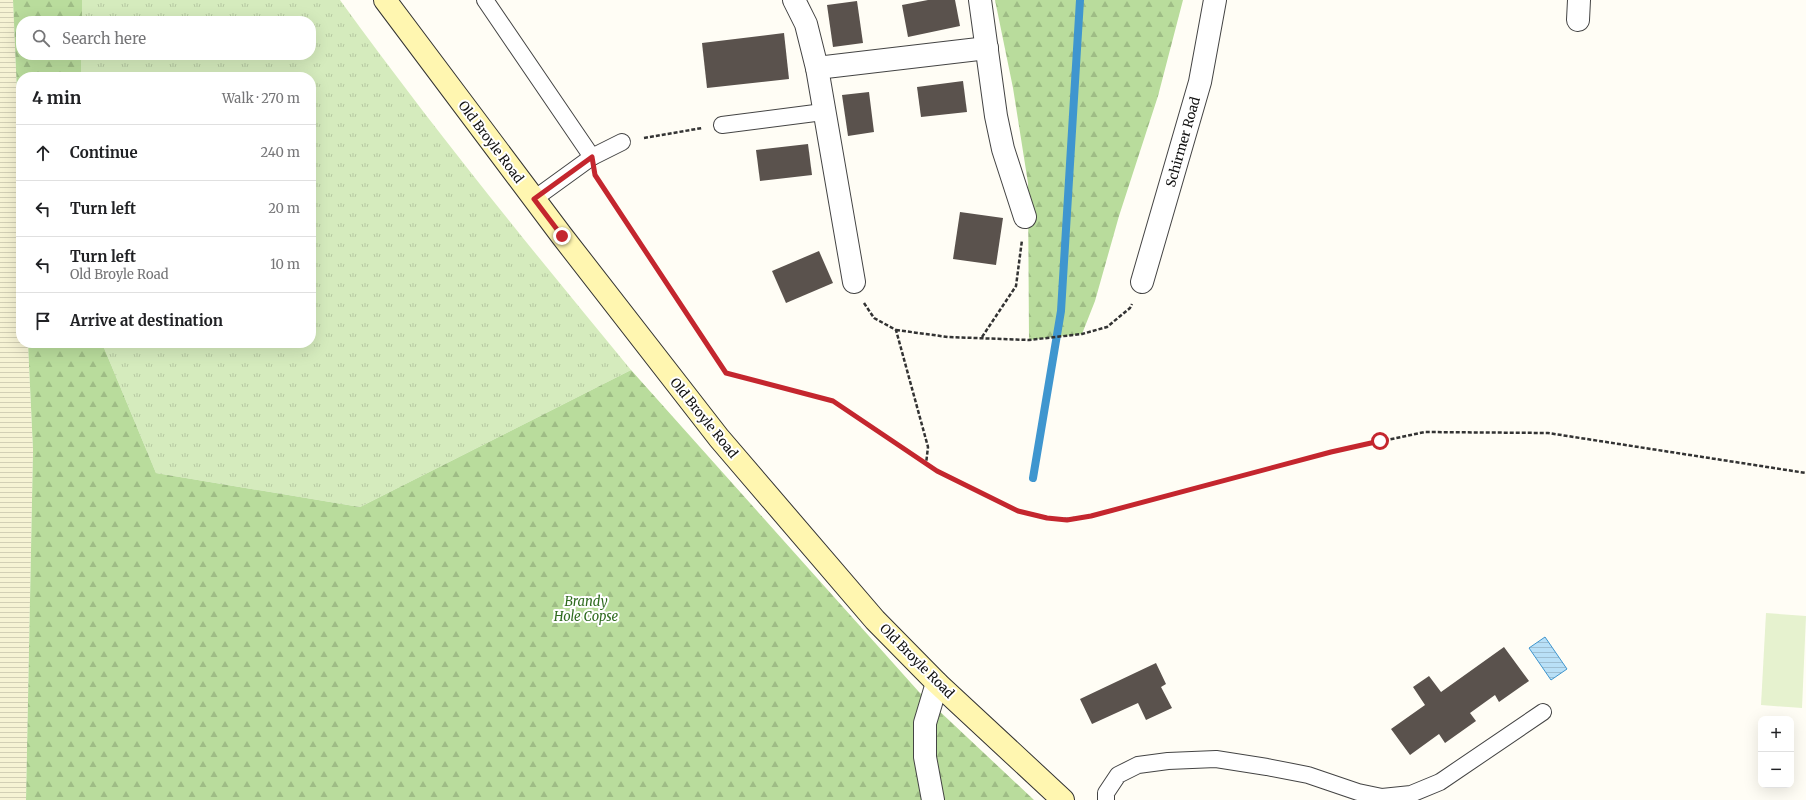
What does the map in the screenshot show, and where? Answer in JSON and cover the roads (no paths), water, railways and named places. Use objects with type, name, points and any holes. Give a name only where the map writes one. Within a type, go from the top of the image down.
[{"type":"main road","name":"Old Broyle Road","points":[[384,0],[534,199],[719,438],[875,620],[937,683],[1064,800]]},
{"type":"street","points":[[794,0],[806,24],[816,68],[854,282]]},
{"type":"street","points":[[980,0],[996,116],[1003,149],[1025,217]]},
{"type":"street","name":"Schirmer Road","points":[[1142,282],[1200,82],[1216,0]]},
{"type":"street","points":[[816,68],[986,48]]},
{"type":"street","points":[[933,800],[925,757],[925,723],[937,683]]},
{"type":"lane","points":[[485,0],[592,157]]},
{"type":"lane","points":[[722,125],[823,112]]},
{"type":"lane","points":[[534,199],[592,157],[622,142]]},
{"type":"lane","points":[[1106,800],[1106,793],[1118,775],[1138,765],[1168,761],[1216,759],[1267,767],[1308,776],[1358,792],[1382,797],[1411,794],[1440,782],[1543,712]]},
{"type":"water","points":[[1545,637],[1567,669],[1551,680],[1529,648]]},
{"type":"waterway","points":[[1033,478],[1061,311],[1080,0]]},
{"type":"park label","name":"Brandy Hole Copse","points":[[586,608]]}]
